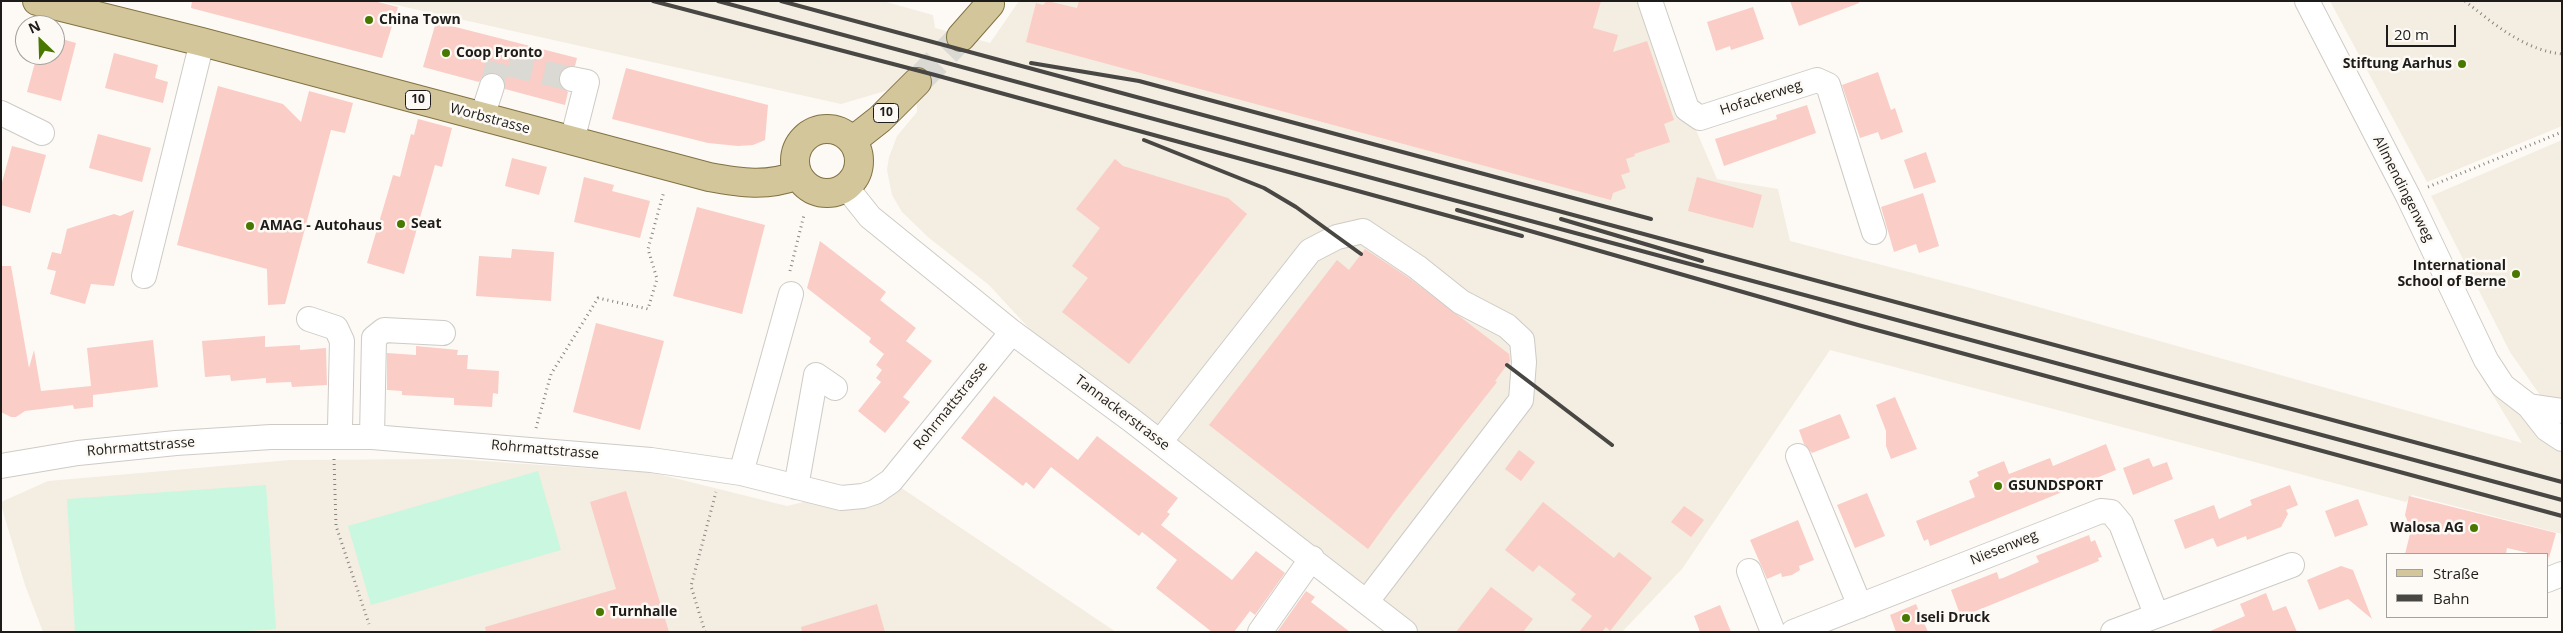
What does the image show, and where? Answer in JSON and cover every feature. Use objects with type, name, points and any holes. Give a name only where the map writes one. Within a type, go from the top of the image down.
[{"type":"main road","name":"Worbstrasse","points":[[37,1],[202,42],[709,177],[755,184],[771,183],[798,175]]},
{"type":"main road","points":[[961,37],[990,4]]},
{"type":"main road","name":"10","points":[[852,141],[880,119],[916,82]]},
{"type":"main road","points":[[830,129],[839,131],[852,141],[858,150],[858,171],[846,187],[829,194],[820,193],[804,183],[798,175],[795,166],[798,147],[812,133],[830,129]]},
{"type":"street","name":"Hofackerweg","points":[[1650,1],[1687,110],[1700,118],[1817,80],[1828,86],[1874,232]]},
{"type":"street","name":"Allmendingenweg","points":[[2307,1],[2408,196],[2486,360],[2503,386],[2529,406],[2547,430],[2562,439]]},
{"type":"street","points":[[144,276],[202,42]]},
{"type":"street","points":[[572,79],[587,82],[572,141]]},
{"type":"street","points":[[482,117],[492,86]]},
{"type":"street","points":[[1,113],[42,133]]},
{"type":"street","name":"Tannackerstrasse","points":[[846,187],[870,217],[1012,332],[1312,558],[1405,632]]},
{"type":"street","points":[[1160,442],[1310,251],[1337,237],[1363,230],[1417,267],[1461,302],[1507,326],[1522,340],[1524,362],[1521,400],[1367,601]]},
{"type":"street","points":[[731,472],[791,294]]},
{"type":"street","points":[[309,319],[336,328],[342,341],[340,427],[338,437]]},
{"type":"street","points":[[372,437],[374,338],[384,330],[443,333]]},
{"type":"street","name":"Rohrmattstrasse","points":[[1,466],[78,453],[176,443],[271,437],[372,437],[531,448],[651,460],[731,472],[841,498],[859,497],[875,492],[891,481],[1012,332]]},
{"type":"street","points":[[796,487],[816,375],[835,388]]},
{"type":"street","points":[[2529,406],[2562,411]]},
{"type":"street","points":[[1798,456],[1860,606]]},
{"type":"street","name":"Niesenweg","points":[[1793,632],[2101,511],[2110,512],[2121,524],[2156,614]]},
{"type":"street","points":[[1260,632],[1312,558]]},
{"type":"street","points":[[2113,632],[2156,614],[2292,564]]},
{"type":"street","points":[[1749,571],[1773,632]]},
{"type":"street","points":[[2548,580],[2562,574]]},
{"type":"path","points":[[2465,1],[2502,31],[2538,50],[2562,54]]},
{"type":"path","points":[[2408,196],[2562,132]]},
{"type":"path","points":[[531,448],[551,374],[598,298],[648,308],[656,279],[648,249],[670,166]]},
{"type":"path","points":[[791,294],[788,279],[804,215]]},
{"type":"path","points":[[338,437],[334,456],[336,526],[369,624]]},
{"type":"path","points":[[705,632],[692,586],[731,472]]},
{"type":"shaded area","points":[[378,1],[883,1],[933,15],[935,28],[990,43],[1019,1],[1650,1],[1687,109],[1717,179],[1778,189],[1790,241],[1978,290],[2522,443],[2480,374],[2486,360],[2562,439],[2562,534],[2412,495],[2406,502],[1830,350],[1682,569],[1622,632],[1405,632],[1074,377],[989,285],[929,238],[902,212],[892,195],[887,170],[889,157],[897,136],[917,112],[916,82],[841,104]]},
{"type":"shaded area","name":"Stiftung Aarhus","points":[[2330,1],[2562,1],[2562,126],[2427,182]]},
{"type":"shaded area","name":"International School of Berne","points":[[2562,140],[2562,419],[2556,418],[2510,352],[2431,196]]},
{"type":"shaded area","points":[[456,459],[654,473],[787,506],[891,481],[1116,632],[43,632],[25,585],[1,505],[1,502],[48,481],[290,460]]},
{"type":"green space","points":[[538,471],[561,550],[371,605],[348,526]]},
{"type":"green space","points":[[266,485],[276,629],[232,632],[75,632],[67,499]]},
{"type":"building","points":[[192,1],[374,1],[398,7],[382,58],[191,8]]},
{"type":"building","points":[[1047,1],[1077,8],[1079,1],[1601,1],[1593,28],[1618,35],[1613,52],[1647,41],[1674,120],[1664,124],[1670,142],[1634,154],[1635,156],[1626,159],[1630,172],[1621,175],[1626,188],[1613,193],[1611,200],[1026,42],[1036,3],[1043,5]]},
{"type":"building","points":[[1790,1],[1859,1],[1859,3],[1799,26]]},
{"type":"building","points":[[1753,7],[1764,39],[1731,50],[1730,46],[1716,51],[1707,22]]},
{"type":"building","points":[[436,22],[577,58],[575,66],[567,66],[559,76],[559,84],[568,92],[565,105],[505,89],[502,77],[496,73],[483,76],[479,82],[423,67]]},
{"type":"building","points":[[65,40],[76,43],[61,101],[27,92],[34,65],[65,65]]},
{"type":"building","points":[[114,53],[158,65],[155,78],[168,82],[163,103],[105,88]]},
{"type":"building","points":[[626,68],[768,105],[765,140],[753,145],[738,146],[708,143],[612,119]]},
{"type":"building","points":[[1878,72],[1891,110],[1895,108],[1903,132],[1881,140],[1878,132],[1860,138],[1842,85]]},
{"type":"building","points":[[218,86],[283,104],[301,122],[309,91],[353,103],[345,133],[331,130],[285,304],[268,305],[267,269],[177,245]]},
{"type":"building","points":[[1807,105],[1816,133],[1724,166],[1715,139],[1777,119],[1776,115]]},
{"type":"building","points":[[418,119],[452,128],[442,167],[435,165],[404,274],[367,263],[393,175],[400,177],[411,134],[414,135]]},
{"type":"building","points":[[98,134],[151,148],[142,182],[89,168]]},
{"type":"building","points":[[12,146],[46,155],[30,213],[1,205],[1,186]]},
{"type":"building","points":[[1926,152],[1936,182],[1914,189],[1904,160]]},
{"type":"building","points":[[512,158],[547,167],[539,195],[505,186]]},
{"type":"building","points":[[1115,159],[1123,166],[1228,198],[1247,214],[1129,364],[1062,312],[1088,278],[1072,266],[1100,228],[1076,209]]},
{"type":"building","points":[[584,177],[614,185],[612,191],[650,201],[640,238],[574,222]]},
{"type":"building","points":[[1697,177],[1762,195],[1753,228],[1688,211]]},
{"type":"building","points":[[1923,193],[1939,246],[1919,253],[1916,244],[1894,252],[1881,207]]},
{"type":"building","points":[[697,207],[765,225],[742,314],[673,296]]},
{"type":"building","points":[[134,210],[114,286],[91,284],[85,304],[50,294],[56,271],[47,269],[52,252],[61,254],[67,229],[114,214],[120,216]]},
{"type":"building","points":[[820,241],[886,292],[880,300],[916,328],[906,341],[932,361],[903,397],[910,402],[885,433],[858,411],[881,382],[876,378],[882,370],[876,365],[884,354],[869,342],[871,338],[807,288]]},
{"type":"building","points":[[512,249],[554,252],[551,301],[476,296],[479,256],[511,258]]},
{"type":"building","points":[[1365,249],[1409,278],[1509,354],[1510,361],[1495,381],[1497,382],[1368,549],[1209,425],[1337,260],[1349,270]]},
{"type":"building","points":[[1,266],[11,266],[29,368],[34,350],[41,391],[91,386],[87,348],[153,340],[158,387],[93,395],[93,407],[74,409],[73,405],[25,411],[16,417],[11,417],[1,412]]},
{"type":"building","points":[[596,323],[664,341],[640,430],[573,412]]},
{"type":"building","points":[[265,336],[265,347],[300,345],[300,350],[326,348],[327,385],[292,387],[291,382],[266,383],[266,378],[231,381],[230,375],[205,377],[202,341]]},
{"type":"building","points":[[416,346],[458,350],[457,355],[468,355],[467,369],[499,371],[498,394],[493,393],[492,407],[454,405],[454,398],[402,395],[402,391],[387,390],[387,353],[416,355]]},
{"type":"building","points":[[994,396],[1078,460],[1097,436],[1178,498],[1167,512],[1170,514],[1161,525],[1232,580],[1256,551],[1285,573],[1255,615],[1250,611],[1234,632],[1212,632],[1156,588],[1177,560],[1142,532],[1139,536],[1051,467],[1034,489],[1026,482],[1023,486],[961,438]]},
{"type":"building","points":[[1895,397],[1917,449],[1891,459],[1886,446],[1886,431],[1876,405]]},
{"type":"building","points":[[1840,414],[1850,438],[1812,453],[1804,444],[1799,430]]},
{"type":"building","points":[[2106,444],[2116,470],[1930,546],[1928,539],[1924,541],[1916,521],[1975,497],[1969,481],[1979,476],[1977,472],[2004,461],[2009,474],[2050,458],[2053,466]]},
{"type":"building","points":[[1519,450],[1535,462],[1521,481],[1505,469]]},
{"type":"building","points":[[2149,458],[2153,467],[2167,462],[2173,479],[2133,495],[2123,468]]},
{"type":"building","points":[[2290,485],[2298,505],[2286,510],[2288,514],[2281,527],[2247,540],[2246,536],[2217,547],[2213,538],[2185,549],[2174,520],[2214,505],[2219,519],[2252,505],[2250,500]]},
{"type":"building","points":[[626,491],[669,632],[486,632],[485,627],[616,589],[590,502]]},
{"type":"building","points":[[1867,493],[1885,536],[1855,548],[1837,505]]},
{"type":"building","name":"Walosa AG","points":[[2409,496],[2556,533],[2549,558],[2548,553],[2529,553],[2507,548],[2506,553],[2405,553],[2411,530],[2405,515]]},
{"type":"building","points":[[2358,499],[2368,525],[2335,537],[2325,511]]},
{"type":"building","points":[[1543,502],[1614,558],[1619,552],[1652,578],[1610,631],[1606,627],[1602,632],[1579,632],[1592,616],[1571,600],[1576,594],[1539,565],[1533,572],[1505,550]]},
{"type":"building","points":[[1684,506],[1704,520],[1691,537],[1671,522]]},
{"type":"building","points":[[1798,520],[1814,560],[1799,566],[1800,570],[1792,575],[1782,577],[1781,573],[1767,579],[1750,540]]},
{"type":"building","points":[[2089,535],[2091,542],[2095,540],[2102,557],[2098,558],[2099,561],[1961,617],[1951,590],[1997,572],[1999,579],[2003,578],[2039,562],[2036,556]]},
{"type":"building","points":[[2341,566],[2353,570],[2372,619],[2348,599],[2319,610],[2307,580]]},
{"type":"building","points":[[1491,587],[1533,619],[1523,632],[1456,632]]},
{"type":"building","points":[[1306,591],[1315,597],[1311,602],[1350,632],[1277,632]]},
{"type":"building","points":[[2266,593],[2273,611],[2286,606],[2297,632],[2208,632],[2245,616],[2240,604]]},
{"type":"building","points":[[877,604],[885,632],[802,632],[801,627]]},
{"type":"building","name":"Iseli Druck","points":[[1916,604],[1928,632],[1896,632],[1890,615]]},
{"type":"building","points":[[1720,605],[1731,632],[1700,632],[1694,616]]},
{"type":"tunnel","points":[[917,82],[961,37]]},
{"type":"tunnel","points":[[492,86],[498,62],[572,79]]},
{"type":"railway","points":[[653,1],[935,75],[1522,236]]},
{"type":"railway","points":[[718,1],[2562,500]]},
{"type":"railway","points":[[781,1],[2562,482]]},
{"type":"railway","points":[[1031,63],[1139,81],[1651,219]]},
{"type":"railway","points":[[1144,140],[1264,188],[1296,207],[1361,254]]},
{"type":"railway","points":[[1457,210],[1858,325],[2562,516]]},
{"type":"railway","points":[[1561,219],[1702,261]]},
{"type":"railway","points":[[1507,365],[1612,445]]},
{"type":"place","name":"China Town","points":[[369,20]]},
{"type":"place","name":"Coop Pronto","points":[[446,53]]},
{"type":"place","name":"Stiftung Aarhus","points":[[2462,64]]},
{"type":"place","name":"Seat","points":[[401,224]]},
{"type":"place","name":"AMAG - Autohaus","points":[[250,226]]},
{"type":"place","name":"International School of Berne","points":[[2516,274]]},
{"type":"place","name":"GSUNDSPORT","points":[[1998,486]]},
{"type":"place","name":"Walosa AG","points":[[2474,528]]},
{"type":"place","name":"Turnhalle","points":[[600,612]]},
{"type":"place","name":"Iseli Druck","points":[[1906,618]]}]
